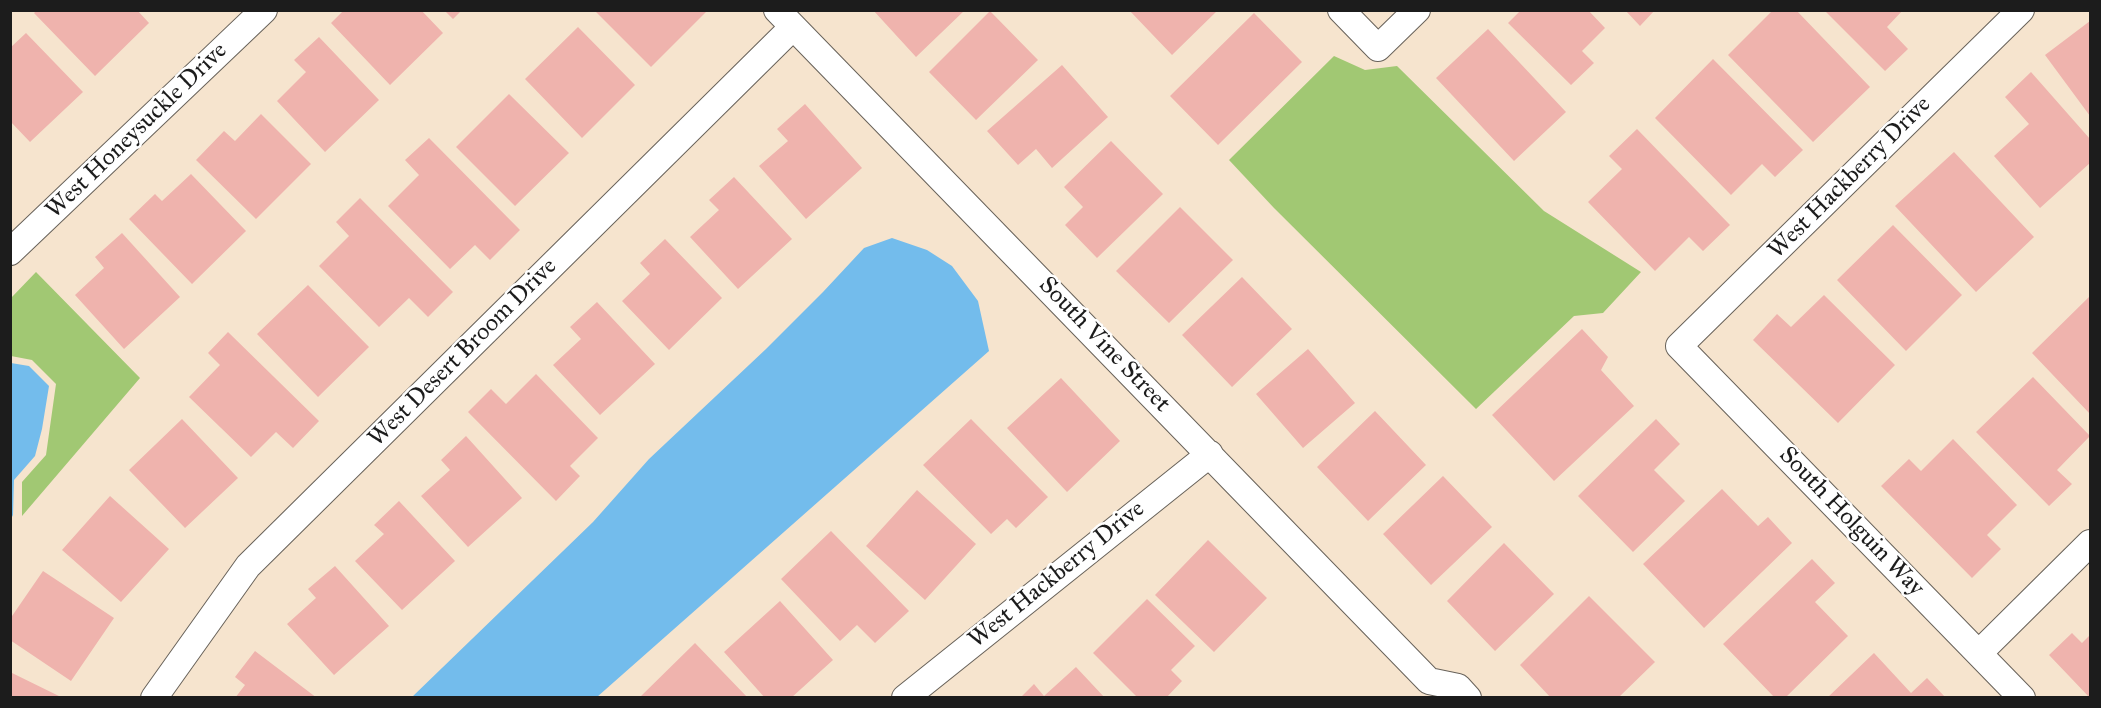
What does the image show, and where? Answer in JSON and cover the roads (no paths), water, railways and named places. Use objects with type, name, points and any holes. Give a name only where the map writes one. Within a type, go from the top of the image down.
[{"type":"street","name":"West Honeysuckle Drive","points":[[10,252],[264,10]]},
{"type":"street","points":[[1341,10],[1378,48],[1417,10]]},
{"type":"street","name":"West Hackberry Drive","points":[[1679,346],[2021,10]]},
{"type":"street","name":"South Vine Street","points":[[785,19],[1210,454],[1431,689],[1458,687],[1468,698]]},
{"type":"street","name":"West Desert Broom Drive","points":[[154,698],[248,566],[785,19]]},
{"type":"street","name":"South Holguin Way","points":[[1679,346],[2022,698]]},
{"type":"street","name":"West Hackberry Drive","points":[[905,698],[1210,454]]},
{"type":"street","points":[[1979,653],[2091,543]]},
{"type":"water","points":[[892,238],[927,250],[952,266],[978,301],[989,351],[597,697],[412,697],[593,522],[649,459],[766,349],[864,248]]},
{"type":"water","points":[[11,363],[29,366],[49,386],[35,456],[14,480],[11,519]]}]
